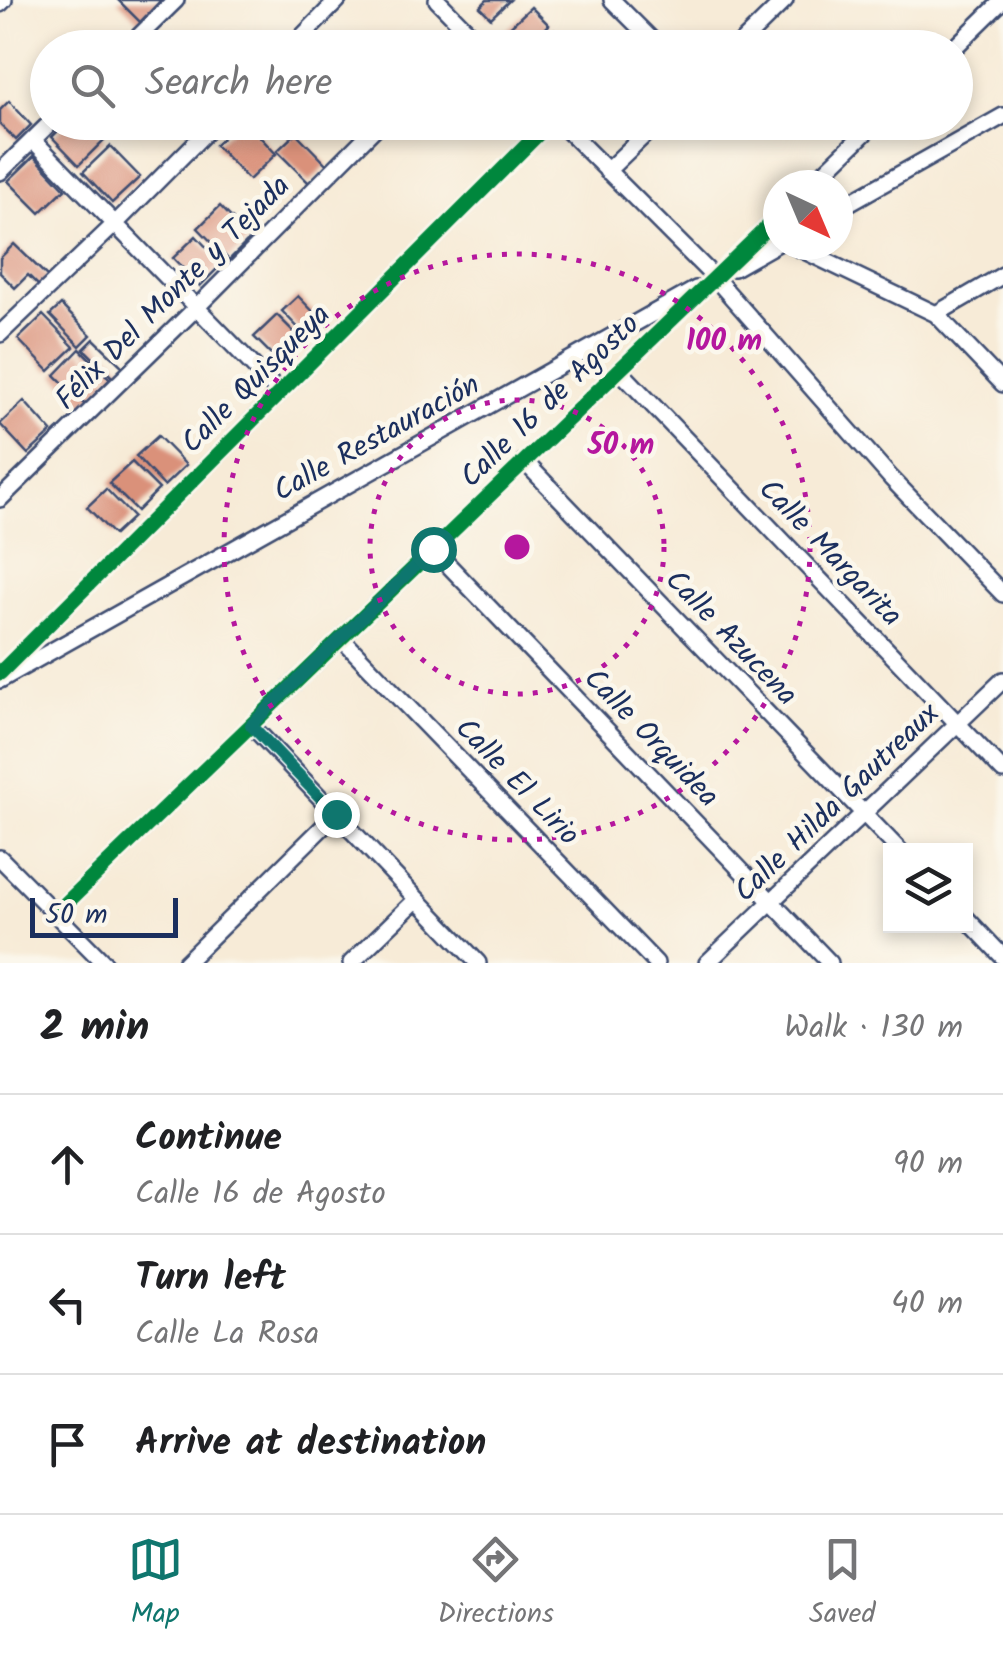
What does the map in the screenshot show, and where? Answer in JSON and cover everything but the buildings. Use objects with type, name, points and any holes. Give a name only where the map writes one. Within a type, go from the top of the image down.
[{"type":"street","points":[[145,30],[176,0]]},
{"type":"street","points":[[309,30],[338,0]]},
{"type":"street","points":[[437,0],[467,30]]},
{"type":"street","points":[[612,0],[642,30]]},
{"type":"street","points":[[972,30],[1003,0]]},
{"type":"street","points":[[754,30],[782,1]]},
{"type":"street","points":[[973,133],[1003,116]]},
{"type":"street","points":[[0,172],[33,140],[279,392]]},
{"type":"street","points":[[0,334],[198,140]]},
{"type":"street","name":"Félix Del Monte y Tejada","points":[[0,499],[363,140]]},
{"type":"street","name":"Calle Quisqueya","points":[[0,676],[532,140]]},
{"type":"street","points":[[577,140],[714,278],[891,478],[1003,594]]},
{"type":"street","points":[[607,171],[639,140]]},
{"type":"street","points":[[826,170],[857,140]]},
{"type":"street","points":[[853,201],[960,140]]},
{"type":"street","name":"Calle 16 de Agosto","points":[[55,914],[763,231]]},
{"type":"street","name":"Calle Restauración","points":[[0,676],[763,251]]},
{"type":"street","points":[[823,260],[936,314],[1003,384]]},
{"type":"street","points":[[936,314],[1003,275]]},
{"type":"street","name":"Calle Margarita","points":[[619,370],[1003,771]]},
{"type":"street","name":"Calle Azucena","points":[[524,461],[893,843]]},
{"type":"street","name":"Calle Orquidea","points":[[433,549],[830,963]]},
{"type":"street","name":"Calle El Lirio","points":[[341,638],[656,963]]},
{"type":"street","name":"Calle Hilda Gautreaux","points":[[707,963],[1003,680]]},
{"type":"street","points":[[251,725],[478,963]]},
{"type":"street","points":[[185,963],[336,814]]},
{"type":"street","points":[[0,858],[94,960]]},
{"type":"street","points":[[351,963],[417,899]]},
{"type":"street","points":[[973,925],[1003,957]]},
{"type":"cycle path","points":[[0,673],[532,140]]},
{"type":"cycle path","points":[[55,914],[763,231]]},
{"type":"route","points":[[336,814],[251,725],[433,549]]}]
